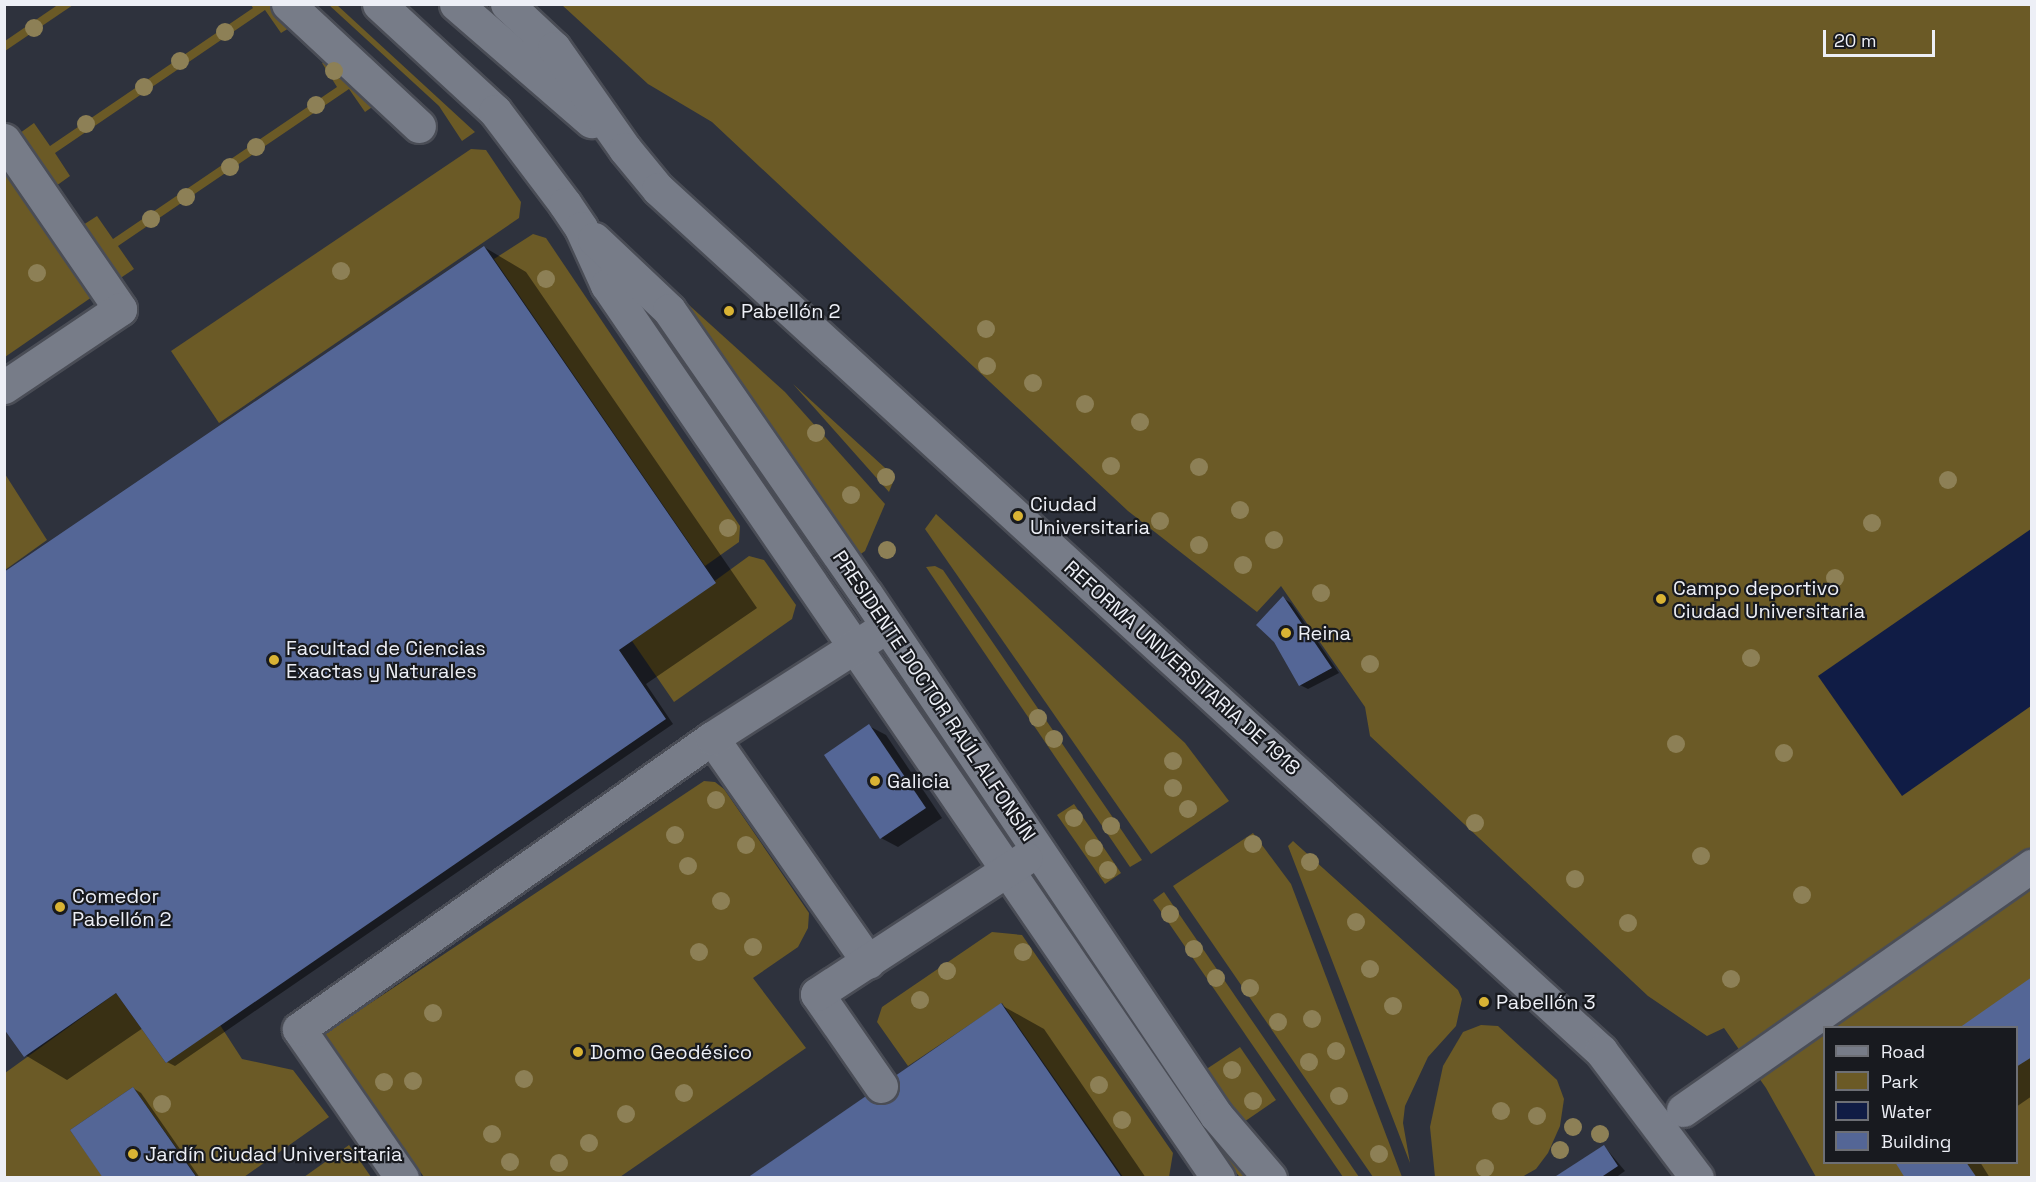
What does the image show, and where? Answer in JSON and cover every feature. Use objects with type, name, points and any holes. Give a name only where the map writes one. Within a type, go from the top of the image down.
[{"type":"lane","points":[[288,4],[419,126]]},
{"type":"lane","name":"PRESIDENTE DOCTOR RAÚL ALFONSÍN","points":[[379,4],[495,111],[581,228],[669,310],[887,626],[1216,1115],[1270,1178]]},
{"type":"lane","name":"REFORMA UNIVERSITARIA DE 1918","points":[[456,4],[625,149],[697,227],[800,316],[1601,1051],[1697,1178]]},
{"type":"lane","name":"REFORMA UNIVERSITARIA DE 1918","points":[[507,4],[554,48],[625,149]]},
{"type":"lane","points":[[4,140],[120,309],[4,387]]},
{"type":"lane","name":"PRESIDENTE DOCTOR RAÚL ALFONSÍN","points":[[581,228],[607,285],[857,646],[1218,1178]]},
{"type":"lane","points":[[402,1178],[299,1029],[712,738],[887,626]]},
{"type":"lane","points":[[712,738],[868,962]]},
{"type":"lane","points":[[880,1086],[817,994],[1038,851]]},
{"type":"lane","points":[[1683,1110],[2031,866]]},
{"type":"green space","points":[[59,4],[73,5],[5,51],[5,41]]},
{"type":"green space","points":[[251,5],[271,5],[294,25],[281,33],[265,10],[55,153],[70,176],[56,186],[20,133],[34,123],[50,146],[253,8]]},
{"type":"green space","points":[[329,5],[337,5],[475,132],[462,141],[439,106]]},
{"type":"green space","name":"Campo deportivo Ciudad Universitaria","points":[[562,5],[2031,5],[2031,1177],[1816,1177],[1766,1088],[1724,1028],[1707,1036],[1648,996],[1370,736],[1365,707],[1281,586],[1257,612],[1128,511],[712,122],[648,84]]},
{"type":"green space","points":[[329,58],[378,103],[365,112],[349,89],[118,246],[134,269],[119,279],[83,225],[97,216],[113,239],[337,87],[322,63]]},
{"type":"green space","points":[[471,149],[486,150],[521,202],[519,218],[219,423],[171,351]]},
{"type":"green space","points":[[4,169],[92,297],[5,357],[4,357]]},
{"type":"green space","points":[[533,234],[546,238],[740,526],[739,542],[705,566],[494,259]]},
{"type":"green space","points":[[679,296],[785,392],[885,504],[865,551],[855,558]]},
{"type":"green space","points":[[793,384],[895,477],[889,492],[818,412]]},
{"type":"green space","points":[[5,474],[47,540],[4,570]]},
{"type":"green space","points":[[936,514],[1185,743],[1229,801],[1151,854],[925,529]]},
{"type":"green space","points":[[749,556],[764,560],[796,605],[792,619],[674,702],[632,641]]},
{"type":"green space","points":[[935,566],[943,570],[1142,860],[1130,867],[926,567]]},
{"type":"green space","points":[[704,781],[715,782],[724,789],[809,913],[808,928],[798,947],[753,978],[806,1048],[620,1177],[424,1177],[321,1036]]},
{"type":"green space","points":[[1074,804],[1121,873],[1105,884],[1057,815]]},
{"type":"green space","points":[[1253,833],[1291,884],[1402,1177],[1373,1177],[1173,886]]},
{"type":"green space","points":[[1293,841],[1458,990],[1462,999],[1456,1026],[1428,1057],[1405,1106],[1403,1123],[1410,1163],[1288,846]]},
{"type":"green space","points":[[1164,892],[1359,1177],[1343,1177],[1153,900]]},
{"type":"green space","points":[[992,932],[1022,935],[1173,1153],[1169,1177],[1123,1177],[1002,1003],[908,1066],[877,1022],[882,1007]]},
{"type":"green space","points":[[116,993],[166,1063],[220,1025],[242,1059],[293,1070],[329,1117],[244,1177],[197,1177],[133,1087],[70,1130],[103,1177],[5,1178],[5,1073]]},
{"type":"green space","points":[[1481,1025],[1498,1026],[1557,1080],[1564,1099],[1560,1126],[1548,1153],[1536,1169],[1522,1177],[1435,1177],[1430,1127],[1443,1066],[1463,1032]]},
{"type":"green space","points":[[1240,1047],[1276,1100],[1241,1124],[1205,1070]]},
{"type":"green space","points":[[1196,1120],[1255,1177],[1240,1177],[1213,1149]]},
{"type":"green space","points":[[349,1145],[371,1177],[304,1177]]},
{"type":"water","points":[[2031,529],[2031,706],[1902,796],[1818,676]]},
{"type":"building","points":[[484,246],[716,583],[619,650],[666,719],[166,1063],[116,993],[24,1057],[4,1029],[4,572]]},
{"type":"building","name":"Reina","points":[[1283,596],[1332,668],[1299,686],[1274,642],[1256,625]]},
{"type":"building","name":"Galicia","points":[[869,724],[926,808],[880,839],[824,755]]},
{"type":"building","points":[[2032,977],[2032,1057],[2018,1066],[2018,1026],[1962,1026]]},
{"type":"building","points":[[1001,1003],[1122,1178],[747,1178]]},
{"type":"building","name":"Jardín Ciudad Universitaria","points":[[133,1087],[197,1178],[103,1178],[70,1130]]},
{"type":"building","points":[[1604,1145],[1618,1166],[1600,1178],[1553,1178]]},
{"type":"building","points":[[1896,1164],[1967,1164],[1977,1178],[1905,1178]]},
{"type":"place","name":"Pabellón 2","points":[[729,311]]},
{"type":"place","name":"Ciudad Universitaria","points":[[1018,516]]},
{"type":"place","name":"Campo deportivo Ciudad Universitaria","points":[[1661,599]]},
{"type":"place","name":"Reina","points":[[1286,633]]},
{"type":"place","name":"Facultad de Ciencias Exactas y Naturales","points":[[274,660]]},
{"type":"place","name":"Galicia","points":[[875,781]]},
{"type":"place","name":"Comedor Pabellón 2","points":[[60,907]]},
{"type":"place","name":"Pabellón 3","points":[[1484,1002]]},
{"type":"place","name":"Domo Geodésico","points":[[578,1052]]},
{"type":"place","name":"Jardín Ciudad Universitaria","points":[[133,1154]]}]
